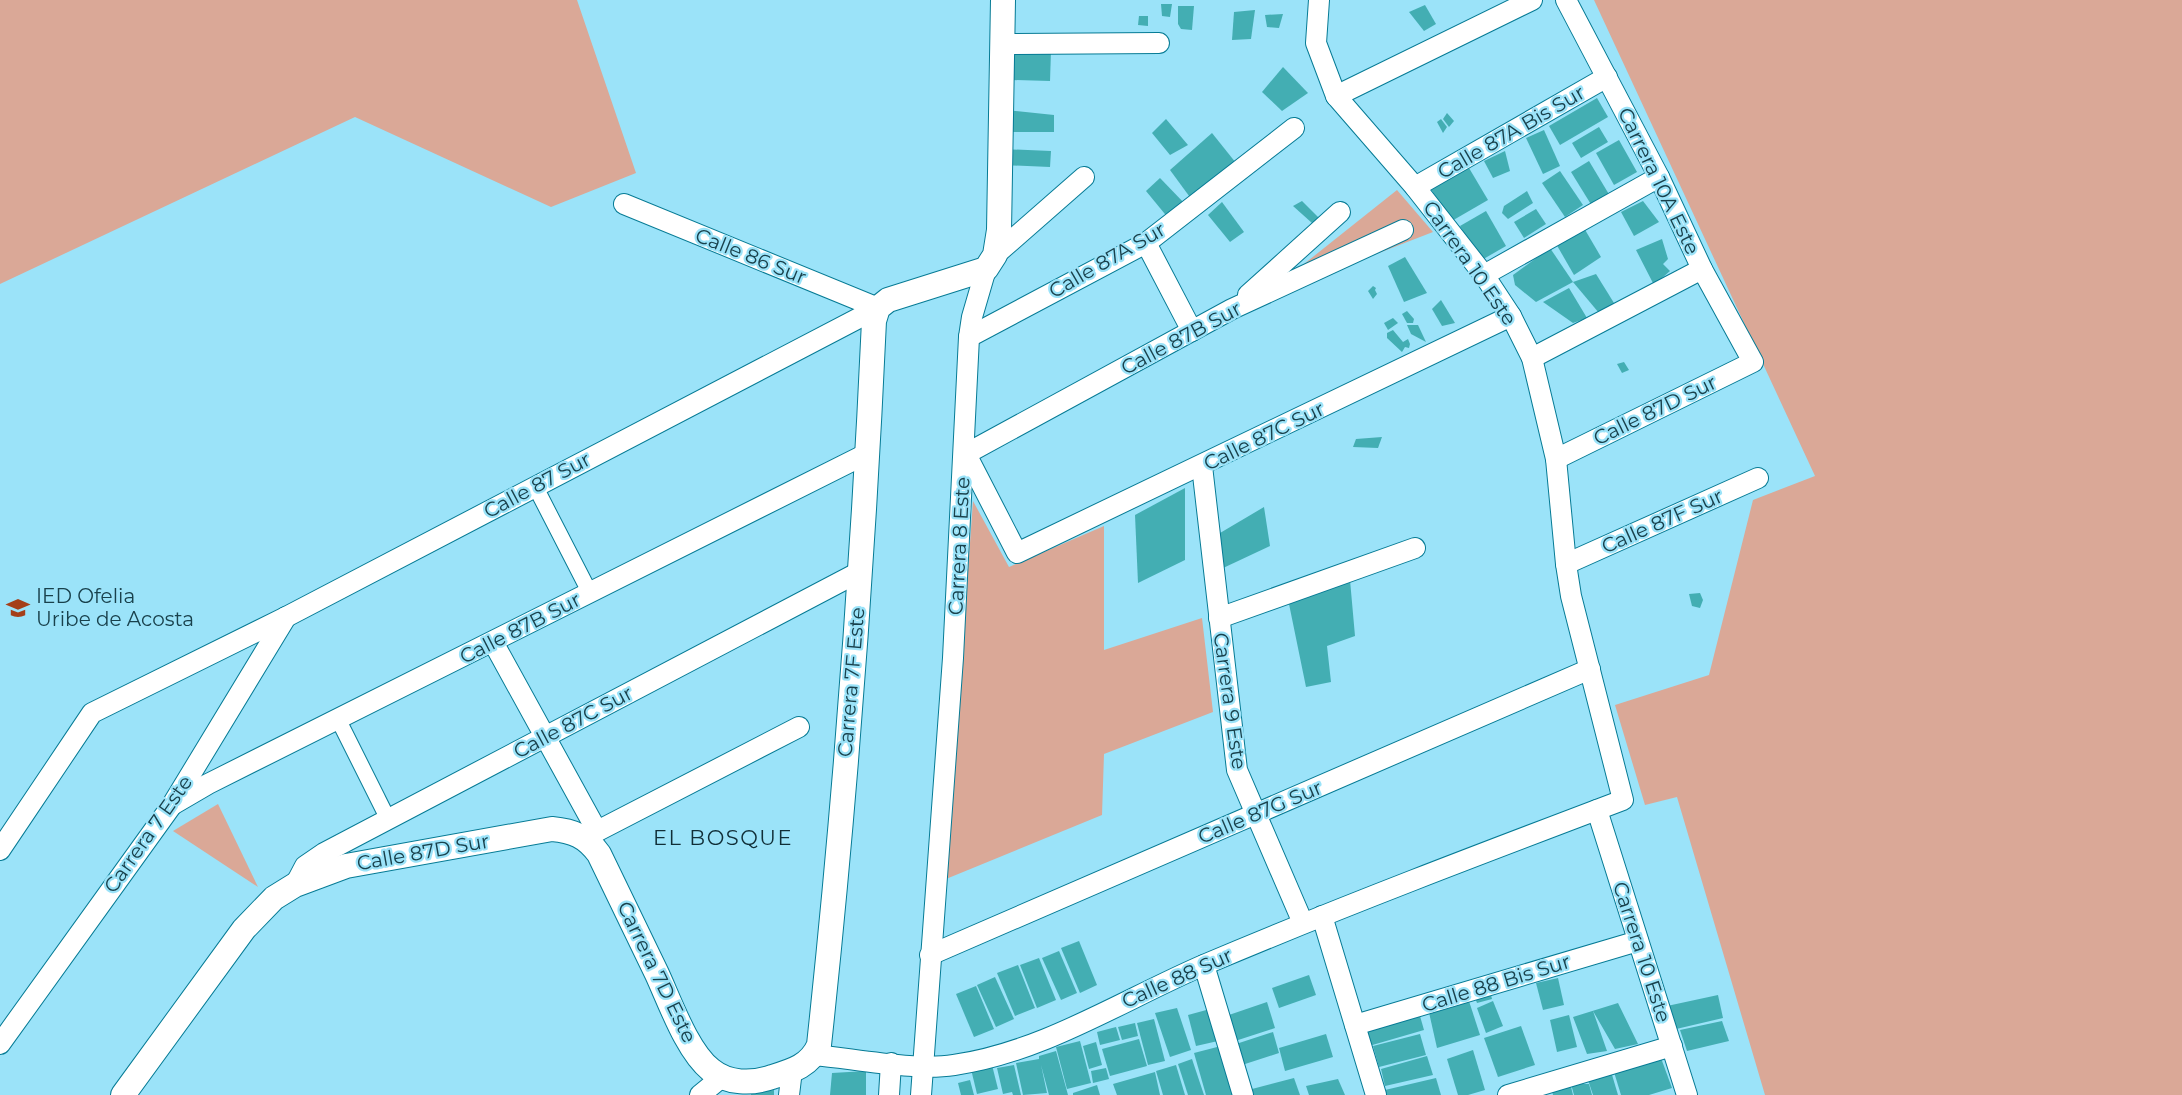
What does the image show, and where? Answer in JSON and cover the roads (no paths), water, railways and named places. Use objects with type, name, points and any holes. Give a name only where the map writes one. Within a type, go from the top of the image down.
[{"type":"street","name":"Carrera 8 Este","points":[[921,1095],[953,658],[965,455],[969,337],[972,317],[999,231],[1003,0]]},
{"type":"street","name":"Carrera 10 Este","points":[[1319,0],[1316,43],[1336,96],[1416,187],[1484,275],[1511,316],[1532,358],[1557,459],[1566,564],[1572,596],[1623,800]]},
{"type":"street","points":[[1336,96],[1532,0]]},
{"type":"street","name":"Carrera 10A Este","points":[[1566,0],[1659,177],[1702,269],[1753,362]]},
{"type":"street","points":[[1002,44],[1159,43]]},
{"type":"street","name":"Calle 87A Bis Sur","points":[[1416,187],[1607,78]]},
{"type":"street","name":"Calle 87A Sur","points":[[969,337],[1146,243],[1294,128]]},
{"type":"street","name":"Calle 87 Sur","points":[[0,850],[92,712],[286,617],[878,308],[888,300],[990,262],[1084,177]]},
{"type":"street","points":[[1484,275],[1659,177]]},
{"type":"street","name":"Calle 86 Sur","points":[[624,204],[878,308]]},
{"type":"street","points":[[1232,309],[1340,212]]},
{"type":"street","name":"Calle 87B Sur","points":[[965,455],[1232,309],[1403,230]]},
{"type":"street","points":[[1146,243],[1192,331]]},
{"type":"street","points":[[1532,358],[1702,269]]},
{"type":"street","name":"Carrera 7F Este","points":[[815,1055],[819,1045],[828,954],[861,571],[874,321],[878,308]]},
{"type":"street","name":"Calle 87C Sur","points":[[965,455],[1017,554],[1511,316]]},
{"type":"street","name":"Calle 87D Sur","points":[[1557,459],[1753,362]]},
{"type":"street","name":"Calle 87B Sur","points":[[172,805],[338,719],[868,453]]},
{"type":"street","name":"Carrera 9 Este","points":[[1202,466],[1237,770],[1303,923]]},
{"type":"street","name":"Calle 87F Sur","points":[[1566,564],[1758,478]]},
{"type":"street","points":[[535,486],[590,593]]},
{"type":"street","points":[[1219,618],[1415,548]]},
{"type":"street","name":"Calle 87C Sur","points":[[295,885],[305,866],[324,853],[861,571]]},
{"type":"street","name":"Carrera 7 Este","points":[[0,1044],[172,805],[286,617]]},
{"type":"street","name":"Carrera 7D Este","points":[[493,642],[546,736],[685,1035],[704,1064],[722,1077]]},
{"type":"street","name":"Calle 87G Sur","points":[[930,955],[1590,669]]},
{"type":"street","points":[[338,719],[388,819]]},
{"type":"street","points":[[591,835],[799,727]]},
{"type":"street","name":"Calle 88 Sur","points":[[815,1055],[922,1066],[954,1065],[990,1058],[1055,1035],[1153,987],[1303,923],[1623,800]]},
{"type":"street","name":"Carrera 10 Este","points":[[1597,810],[1687,1095]]},
{"type":"street","name":"Calle 87D Sur","points":[[123,1095],[244,929],[274,898],[295,885],[346,866],[552,829],[591,835]]},
{"type":"street","points":[[1322,916],[1376,1095]]},
{"type":"street","name":"Calle 88 Bis Sur","points":[[1355,1025],[1638,941]]},
{"type":"street","points":[[1204,965],[1243,1095]]},
{"type":"street","points":[[1508,1095],[1672,1046]]},
{"type":"street","points":[[700,1095],[722,1077],[744,1082],[759,1081],[792,1070],[815,1055]]},
{"type":"street","points":[[889,1095],[891,1063]]},
{"type":"street","points":[[789,1095],[792,1070]]},
{"type":"place","name":"IED Ofelia Uribe de Acosta","points":[[18,608]]},
{"type":"district","name":"EL BOSQUE","points":[[723,837]]}]
